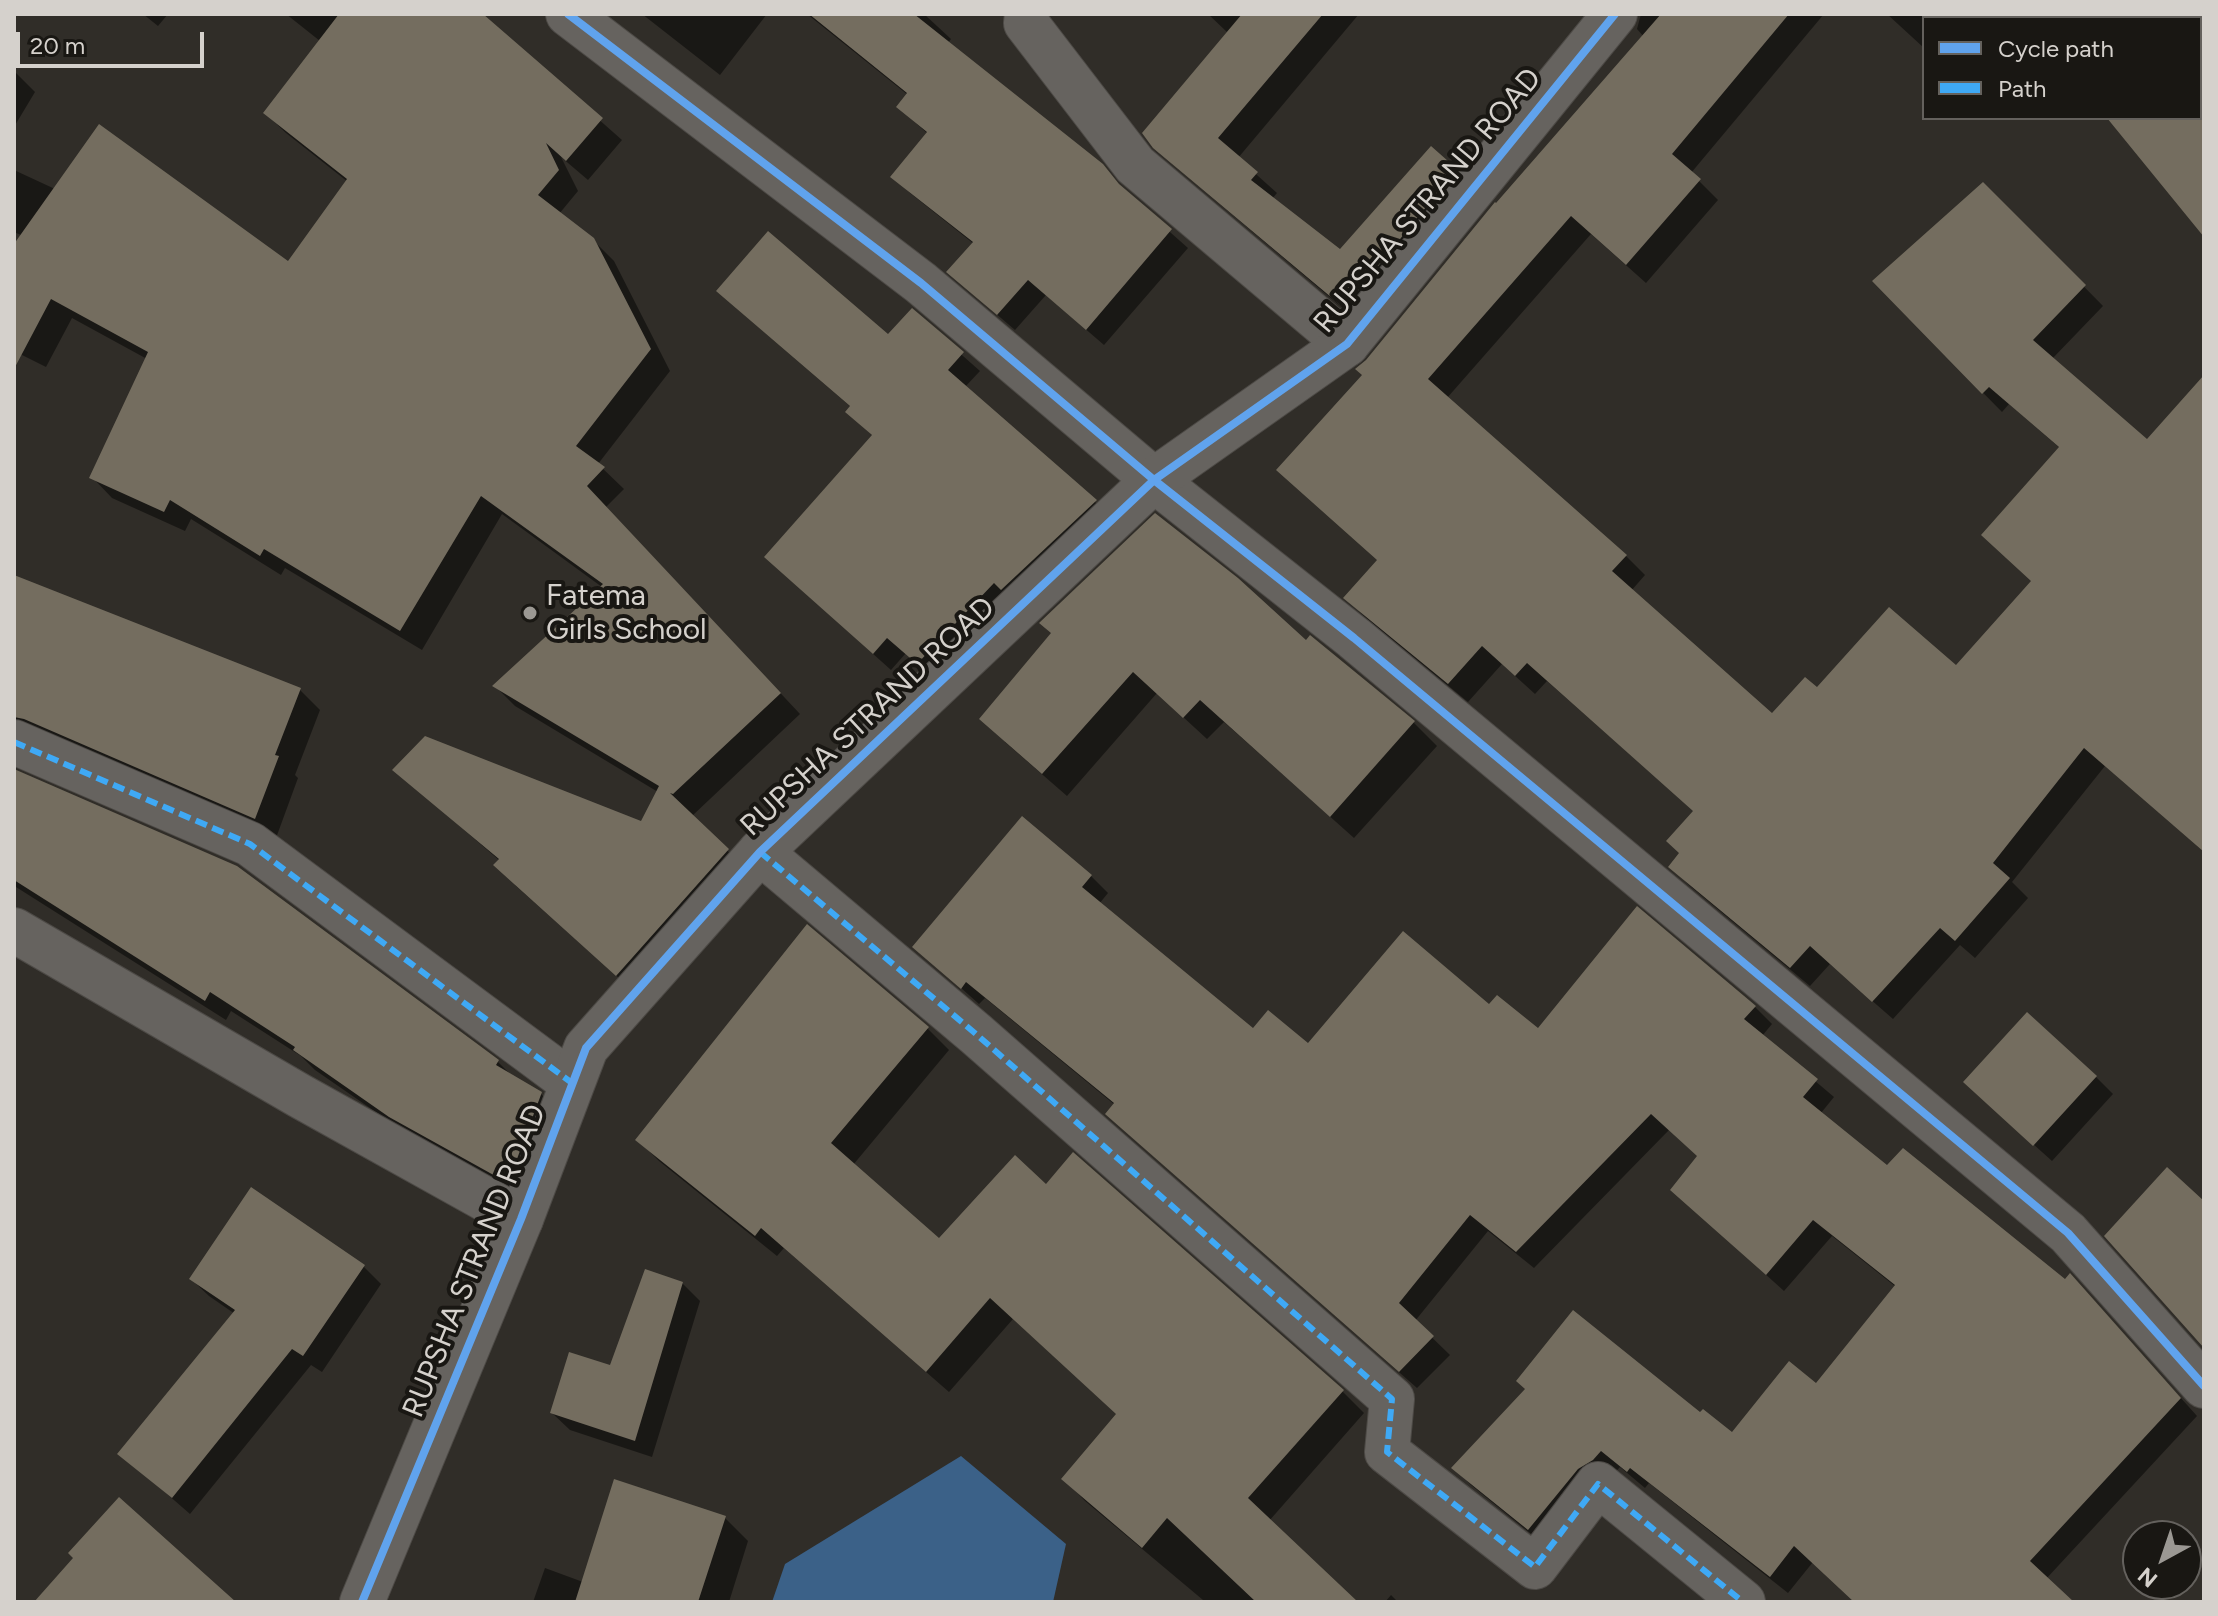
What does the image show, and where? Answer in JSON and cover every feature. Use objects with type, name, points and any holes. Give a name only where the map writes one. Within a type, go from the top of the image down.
[{"type":"street","points":[[568,14],[921,283],[1154,480],[1354,638],[2068,1233],[2204,1386]]},
{"type":"street","points":[[1027,14],[1026,23],[1135,165],[1347,344]]},
{"type":"street","name":"RUPSHA STRAND ROAD","points":[[362,1602],[521,1219],[586,1048],[760,852],[1154,480],[1347,344],[1615,14]]},
{"type":"street","points":[[14,742],[250,844],[572,1083]]},
{"type":"street","points":[[760,852],[976,1034],[1392,1399],[1387,1452],[1535,1567],[1598,1484],[1743,1602]]},
{"type":"street","points":[[14,930],[300,1096],[521,1219]]},
{"type":"water","points":[[961,1456],[1066,1544],[1053,1602],[772,1602],[785,1564]]},
{"type":"building","points":[[339,14],[483,14],[603,118],[566,161],[546,143],[559,170],[538,195],[594,238],[651,349],[576,446],[605,467],[587,486],[781,693],[673,794],[670,793],[729,849],[616,976],[493,865],[499,859],[392,770],[425,736],[641,821],[659,786],[492,686],[603,584],[481,496],[400,631],[264,549],[260,556],[170,500],[164,512],[89,478],[148,352],[51,299],[14,369],[14,244],[99,124],[288,261],[347,179],[263,113]]},
{"type":"building","points":[[809,14],[914,14],[1103,164],[1119,184],[1172,229],[1086,330],[1028,280],[997,315],[946,272],[973,242],[890,177],[927,132],[896,107],[907,93]]},
{"type":"building","points":[[1242,14],[1323,14],[1218,138],[1258,172],[1251,180],[1340,249],[1431,146],[1457,169],[1344,308],[1153,148],[1142,133]]},
{"type":"building","points":[[1661,14],[1789,14],[1672,154],[1701,179],[1626,265],[1571,216],[1428,379],[1627,555],[1612,571],[1772,713],[1805,677],[1817,687],[1889,607],[1956,665],[2031,581],[1981,535],[2059,447],[1989,387],[1982,394],[1872,281],[1983,182],[2086,285],[2033,340],[2147,439],[2204,375],[2204,852],[2084,748],[1993,863],[2010,878],[1955,941],[1940,928],[1872,1002],[1810,946],[1790,968],[1668,867],[1679,853],[1666,841],[1693,811],[1527,663],[1515,676],[1482,646],[1448,684],[1343,598],[1377,560],[1276,470],[1362,375],[1355,369],[1366,360],[1495,202]]},
{"type":"building","points":[[2204,118],[2204,237],[2109,120]]},
{"type":"building","points":[[768,231],[888,334],[912,308],[964,352],[948,370],[1097,500],[1001,590],[994,583],[917,664],[887,638],[873,654],[764,557],[872,435],[845,412],[850,406],[716,291]]},
{"type":"building","points":[[1155,513],[1238,578],[1306,640],[1310,635],[1415,721],[1330,817],[1200,700],[1183,718],[1133,672],[1042,774],[979,719],[1051,633],[1039,623]]},
{"type":"building","points":[[14,575],[301,688],[255,819],[14,717]]},
{"type":"building","points":[[14,769],[237,866],[499,1060],[496,1065],[542,1092],[508,1183],[389,1117],[293,1050],[295,1047],[210,992],[205,1001],[14,880]]},
{"type":"building","points":[[1022,816],[1092,875],[1082,887],[1253,1028],[1268,1010],[1308,1043],[1403,931],[1489,1004],[1497,995],[1538,1028],[1637,906],[1756,1006],[1744,1019],[1818,1079],[1803,1097],[1887,1165],[1903,1148],[2065,1279],[2070,1273],[2181,1398],[2030,1561],[2074,1602],[1854,1602],[1794,1546],[1770,1577],[1630,1468],[1627,1472],[1601,1451],[1578,1469],[1528,1530],[1451,1468],[1525,1389],[1516,1381],[1573,1310],[1700,1412],[1703,1409],[1732,1432],[1789,1361],[1816,1383],[1895,1285],[1813,1220],[1766,1275],[1670,1190],[1697,1156],[1651,1114],[1516,1252],[1470,1215],[1399,1303],[1434,1336],[1399,1372],[1105,1114],[1114,1103],[966,982],[961,989],[912,947]]},
{"type":"building","points":[[807,924],[929,1027],[831,1143],[939,1238],[1015,1155],[1046,1184],[1073,1152],[1344,1390],[1248,1498],[1358,1602],[1256,1602],[1167,1518],[1142,1548],[1061,1479],[1116,1414],[990,1298],[926,1372],[761,1228],[755,1236],[635,1140]]},
{"type":"building","points":[[2027,1012],[2097,1076],[2033,1146],[1963,1082]]},
{"type":"building","points":[[2167,1167],[2204,1201],[2204,1348],[2104,1236]]},
{"type":"building","points":[[251,1187],[365,1265],[303,1356],[292,1349],[172,1498],[117,1454],[235,1310],[189,1279]]},
{"type":"building","points":[[645,1269],[683,1282],[635,1441],[550,1413],[569,1352],[610,1365]]},
{"type":"building","points":[[614,1479],[726,1516],[698,1602],[575,1602]]},
{"type":"building","points":[[119,1497],[236,1602],[34,1602],[73,1558],[68,1553]]},
{"type":"marked path","points":[[14,742],[250,844],[572,1083]]},
{"type":"marked path","points":[[760,852],[976,1034],[1392,1399],[1387,1452],[1535,1567],[1598,1484],[1743,1602]]},
{"type":"cycle path","points":[[568,14],[921,283],[1154,480],[1354,638],[2068,1233],[2204,1386]]},
{"type":"cycle path","points":[[362,1602],[521,1219],[586,1048],[760,852],[1154,480],[1347,344],[1615,14]]},
{"type":"place","name":"Fatema Girls School","points":[[530,613]]}]
